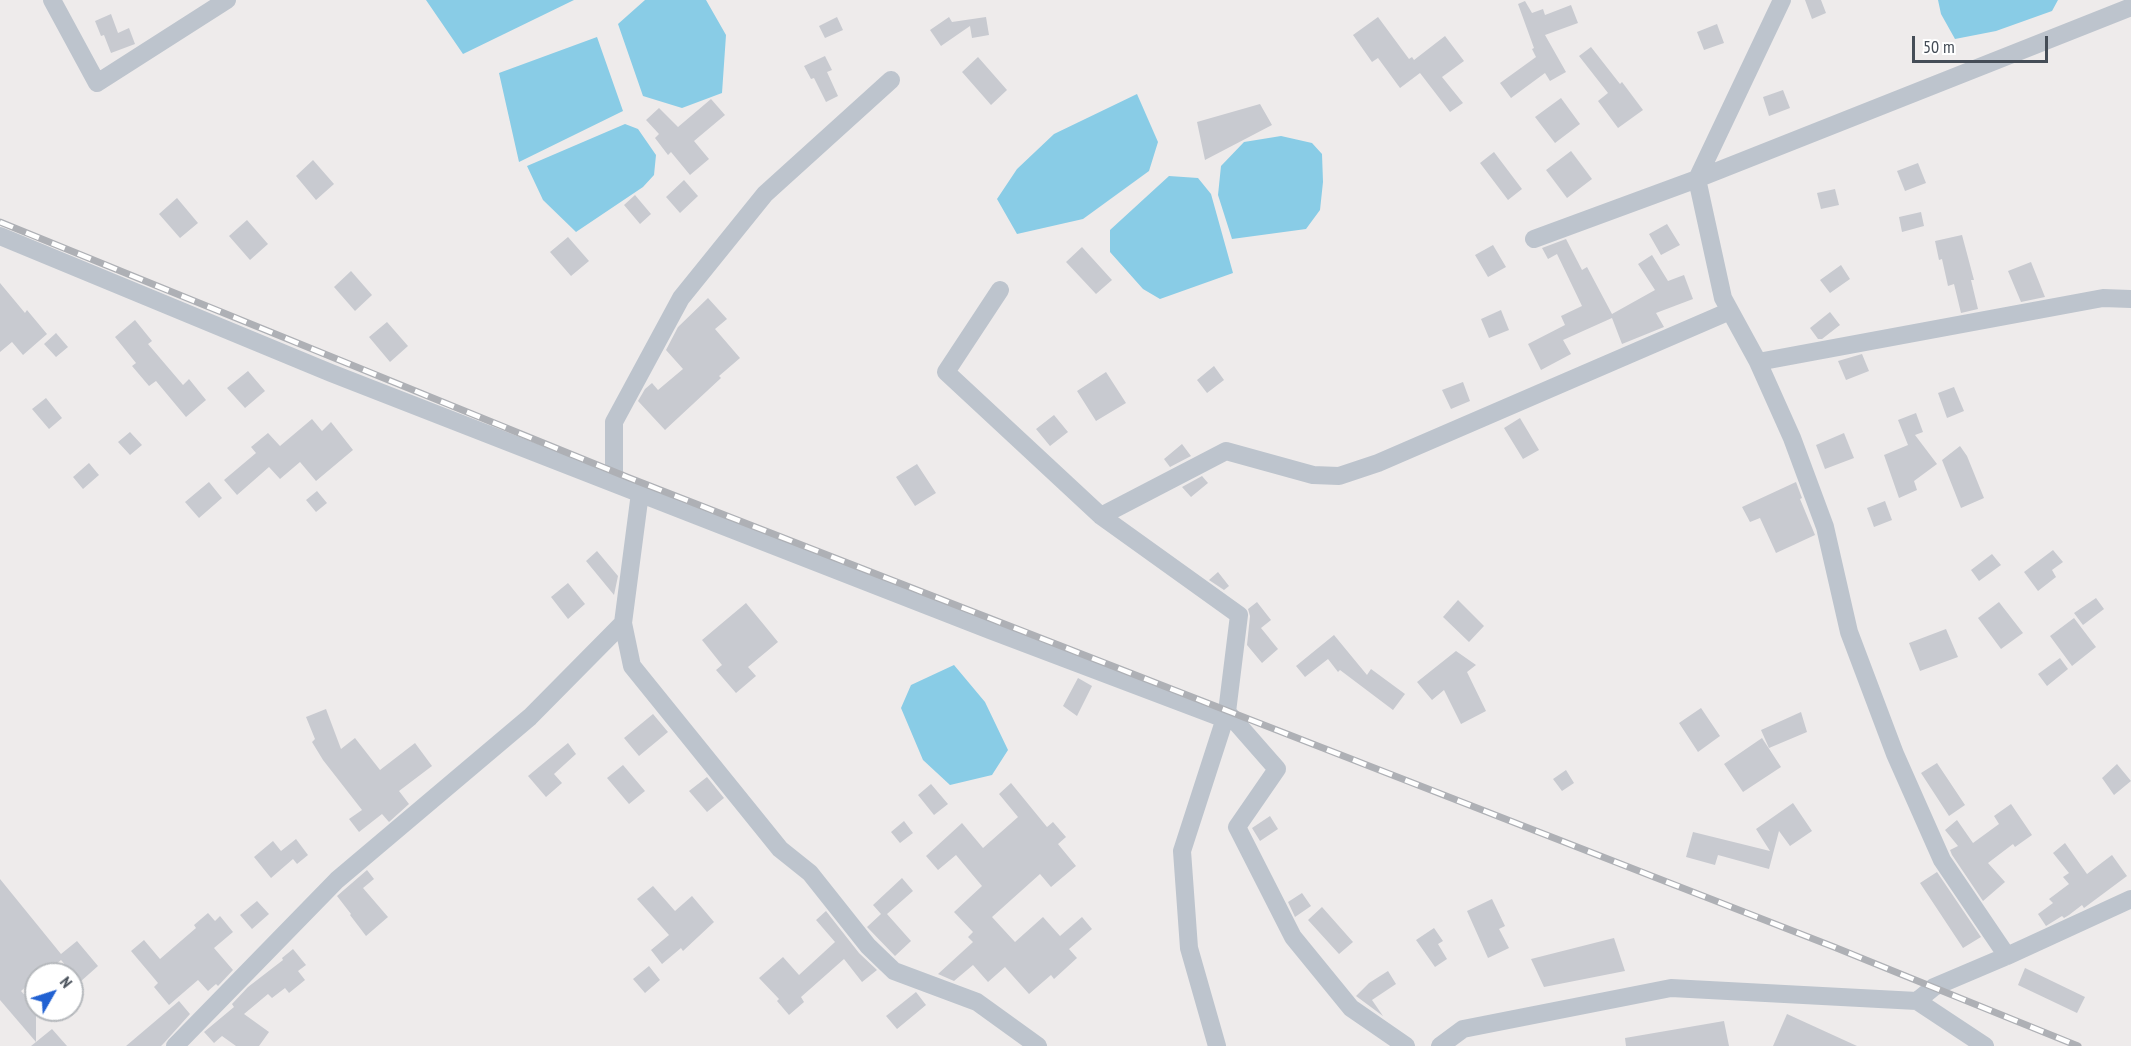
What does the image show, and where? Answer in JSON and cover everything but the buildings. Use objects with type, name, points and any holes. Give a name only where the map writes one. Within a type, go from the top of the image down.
[{"type":"street","points":[[52,0],[97,83],[227,0]]},
{"type":"street","points":[[1782,0],[1697,179],[1723,298],[1758,362],[1792,438],[1825,527],[1850,632],[1895,754],[1942,860],[2007,956]]},
{"type":"street","points":[[1534,239],[1697,179],[2131,7]]},
{"type":"street","points":[[617,484],[614,472],[614,422],[681,298],[765,194],[891,80]]},
{"type":"street","points":[[0,236],[331,374],[990,630],[1226,715],[1277,769],[1237,827],[1293,937],[1351,1008],[1406,1046]]},
{"type":"street","points":[[1000,290],[946,372],[1101,516],[1239,615],[1226,715],[1182,851],[1189,948],[1217,1046]]},
{"type":"street","points":[[1758,362],[2103,298],[2131,299]]},
{"type":"street","points":[[1101,516],[1226,451],[1313,475],[1339,476],[1378,463],[1730,311]]},
{"type":"street","points":[[640,493],[623,623],[632,666],[780,849],[810,873],[868,946],[894,971],[978,1002],[1038,1046]]},
{"type":"street","points":[[175,1046],[337,880],[530,717],[623,623]]},
{"type":"street","points":[[1917,1001],[1934,987],[2131,899]]},
{"type":"street","points":[[1440,1046],[1463,1029],[1671,988],[1917,1001],[1985,1046]]},
{"type":"water","points":[[426,0],[574,0],[463,54]]},
{"type":"water","points":[[645,0],[706,0],[726,35],[722,93],[682,108],[643,96],[618,24]]},
{"type":"water","points":[[1938,0],[2058,0],[2052,11],[1996,31],[1955,39],[1941,14]]},
{"type":"water","points":[[597,37],[623,111],[519,162],[499,73]]},
{"type":"water","points":[[1137,94],[1158,142],[1149,171],[1083,219],[1017,234],[997,199],[1017,169],[1054,134]]},
{"type":"water","points":[[625,124],[638,129],[656,155],[654,175],[643,187],[576,232],[543,200],[527,166]]},
{"type":"water","points":[[1281,136],[1312,143],[1322,154],[1323,182],[1320,210],[1306,229],[1232,239],[1218,195],[1221,166],[1244,142]]},
{"type":"water","points":[[1169,176],[1198,178],[1211,194],[1233,273],[1160,299],[1143,289],[1110,252],[1110,230]]},
{"type":"water","points":[[954,665],[985,702],[1008,750],[992,775],[950,785],[923,760],[901,708],[911,685]]},
{"type":"railway","points":[[0,222],[627,477],[1834,947],[2078,1046]]}]
